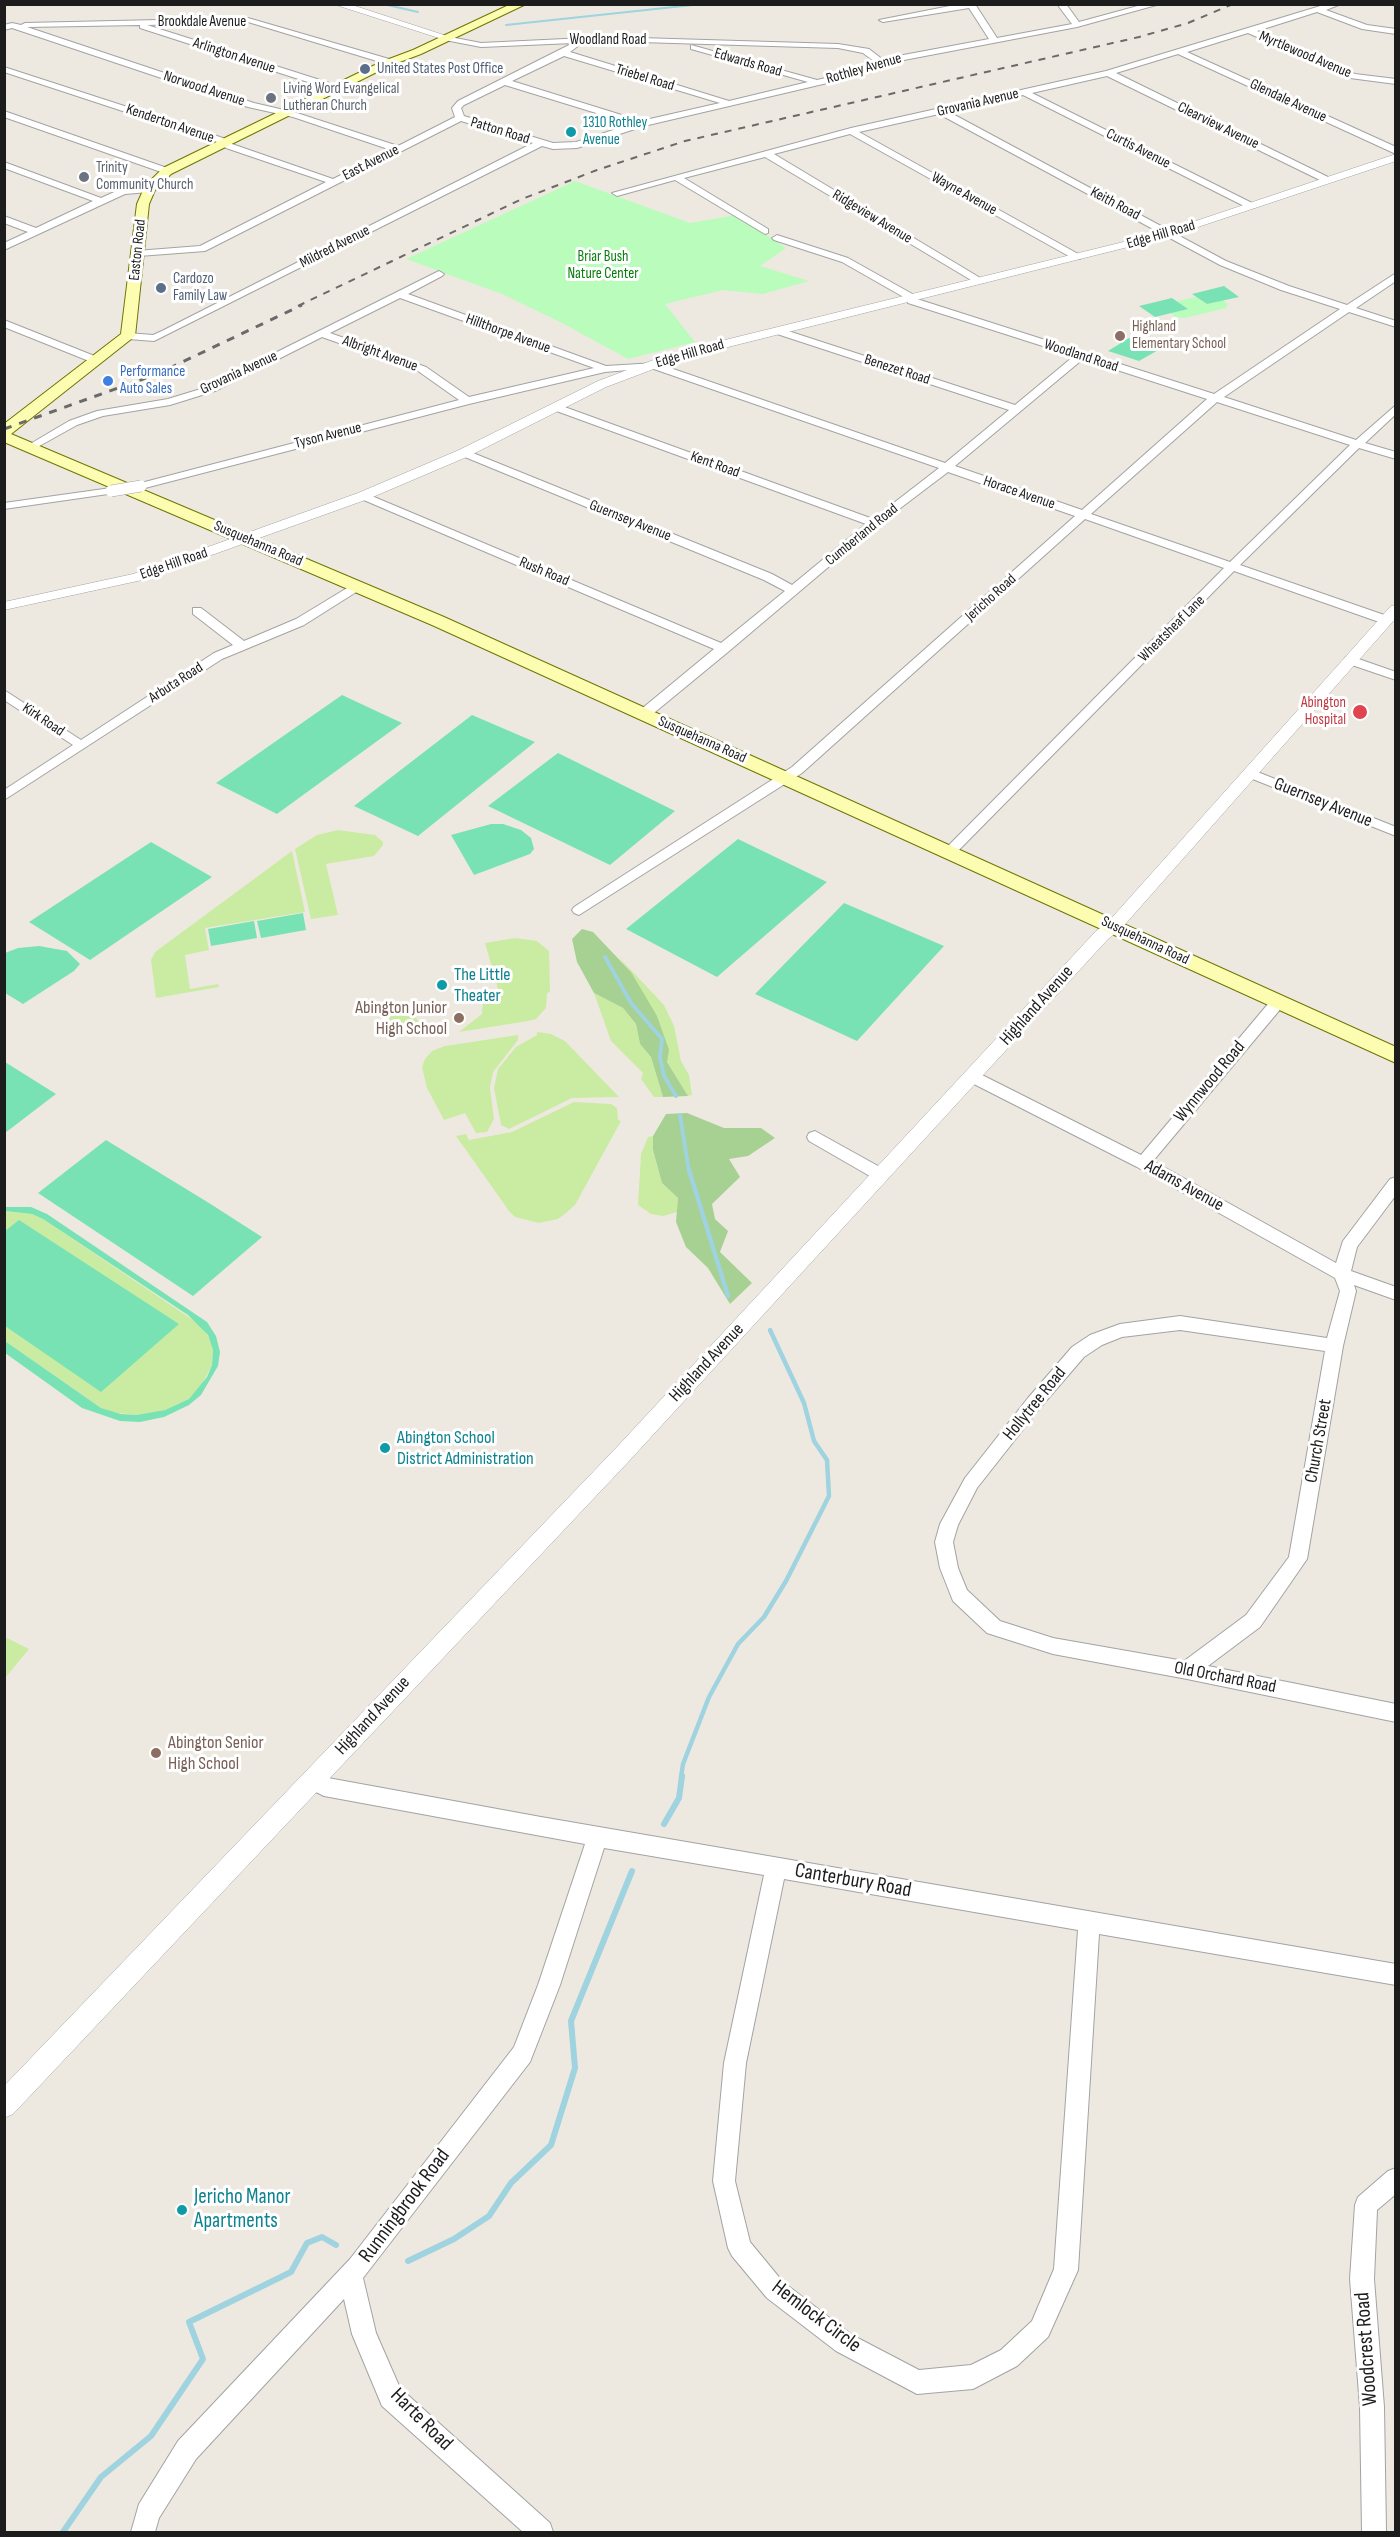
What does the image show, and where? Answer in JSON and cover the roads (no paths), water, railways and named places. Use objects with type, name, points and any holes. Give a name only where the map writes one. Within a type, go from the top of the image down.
[{"type":"main road","name":"Easton Road","points":[[128,336],[139,253],[142,204],[149,189],[167,171],[521,4]]},
{"type":"main road","points":[[4,434],[128,336]]},
{"type":"main road","name":"Susquehanna Road","points":[[4,434],[357,586],[786,777],[1395,1056]]},
{"type":"street","points":[[1061,4],[1077,25]]},
{"type":"street","name":"Rothley Avenue","points":[[540,143],[553,146],[577,145],[641,124],[867,71],[880,62],[1077,25],[1156,4]]},
{"type":"street","name":"Grovania Avenue","points":[[617,193],[851,131],[1108,73],[1337,4]]},
{"type":"street","name":"Woodland Road","points":[[342,5],[448,38],[481,45],[580,39],[680,41],[762,39],[853,48],[866,51],[880,62]]},
{"type":"street","points":[[883,20],[970,5],[995,41]]},
{"type":"street","points":[[1318,10],[1365,27],[1395,32]]},
{"type":"street","name":"Brookdale Avenue","points":[[7,26],[248,20],[393,63]]},
{"type":"street","name":"Arlington Avenue","points":[[130,22],[339,89]]},
{"type":"street","name":"Norwood Avenue","points":[[7,26],[251,105],[294,115],[398,148]]},
{"type":"street","name":"Myrtlewood Avenue","points":[[1250,31],[1353,76],[1395,82]]},
{"type":"street","points":[[459,118],[456,110],[458,105],[563,53],[575,46],[580,39]]},
{"type":"street","name":"Edwards Road","points":[[680,41],[817,82]]},
{"type":"street","name":"Glendale Avenue","points":[[1180,52],[1394,150]]},
{"type":"street","name":"Triebel Road","points":[[563,53],[727,103]]},
{"type":"street","name":"Kenderton Avenue","points":[[4,69],[334,182]]},
{"type":"street","name":"Clearview Avenue","points":[[1108,73],[1327,180]]},
{"type":"street","points":[[505,82],[641,124]]},
{"type":"street","name":"Curtis Avenue","points":[[1024,92],[1251,206]]},
{"type":"street","name":"Keith Road","points":[[941,111],[1223,262],[1259,278],[1395,324]]},
{"type":"street","points":[[4,114],[167,171]]},
{"type":"street","name":"Patton Road","points":[[459,118],[540,143]]},
{"type":"street","name":"East Avenue","points":[[139,253],[202,249],[459,118]]},
{"type":"street","name":"Wayne Avenue","points":[[851,131],[1077,257]]},
{"type":"street","name":"Mildred Avenue","points":[[128,336],[153,338],[166,333],[540,143]]},
{"type":"street","name":"Edge Hill Road","points":[[4,606],[137,577],[363,496],[464,453],[555,407],[609,374],[1171,233],[1327,180],[1394,150]]},
{"type":"street","name":"Ridgeview Avenue","points":[[765,153],[979,281]]},
{"type":"street","points":[[4,165],[101,201]]},
{"type":"street","points":[[676,177],[765,231]]},
{"type":"street","points":[[4,247],[130,189],[149,189]]},
{"type":"street","points":[[4,219],[37,232]]},
{"type":"street","name":"Woodland Road","points":[[777,238],[845,260],[912,298],[912,301],[1395,456]]},
{"type":"street","name":"Grovania Avenue","points":[[30,447],[73,423],[101,413],[170,402],[211,389],[439,274]]},
{"type":"street","name":"Jericho Road","points":[[579,910],[797,771],[1215,399],[1395,276]]},
{"type":"street","name":"Hillthorpe Avenue","points":[[399,294],[609,374]]},
{"type":"street","points":[[4,323],[98,361]]},
{"type":"street","name":"Benezet Road","points":[[778,331],[1016,409]]},
{"type":"street","name":"Albright Avenue","points":[[321,333],[422,369],[467,401]]},
{"type":"street","name":"Cumberland Road","points":[[644,714],[874,523],[946,468],[1081,356]]},
{"type":"street","name":"Horace Avenue","points":[[652,365],[1233,567],[1391,614]]},
{"type":"street","name":"Tyson Avenue","points":[[4,506],[141,486],[467,401],[609,374]]},
{"type":"street","name":"Kent Road","points":[[555,407],[874,523]]},
{"type":"street","name":"Wheatsheaf Lane","points":[[949,852],[1355,443],[1395,408]]},
{"type":"street","name":"Guernsey Avenue","points":[[464,453],[768,577],[794,591]]},
{"type":"street","name":"Rush Road","points":[[363,496],[724,649]]},
{"type":"street","name":"Arbuta Road","points":[[4,796],[218,656],[300,622],[357,586]]},
{"type":"street","points":[[197,611],[241,645]]},
{"type":"street","name":"Highland Avenue","points":[[4,2105],[623,1454],[1102,935],[1114,926],[1391,614]]},
{"type":"street","points":[[1350,660],[1395,676]]},
{"type":"street","name":"Kirk Road","points":[[4,694],[81,745]]},
{"type":"street","name":"Guernsey Avenue","points":[[1250,773],[1395,832]]},
{"type":"street","name":"Wynnwood Road","points":[[1143,1163],[1278,1002]]},
{"type":"street","name":"Adams Avenue","points":[[973,1077],[1143,1163],[1342,1274],[1395,1294]]},
{"type":"street","points":[[815,1137],[881,1174]]},
{"type":"street","name":"Church Street","points":[[1187,1670],[1253,1622],[1298,1559],[1334,1346],[1348,1291],[1342,1274],[1349,1245],[1395,1183]]},
{"type":"street","name":"Hollytree Road","points":[[1053,1646],[994,1627],[960,1594],[949,1568],[945,1542],[949,1524],[971,1483],[1034,1403],[1078,1352],[1096,1340],[1120,1331],[1160,1324],[1203,1326],[1334,1346]]},
{"type":"street","name":"Old Orchard Road","points":[[1053,1646],[1187,1670],[1395,1713]]},
{"type":"street","name":"Canterbury Road","points":[[313,1780],[324,1787],[1395,1975]]},
{"type":"street","name":"Runningbrook Road","points":[[143,2532],[148,2513],[188,2450],[351,2276],[522,2054],[549,1985],[597,1836]]},
{"type":"street","name":"Hemlock Circle","points":[[776,1867],[735,2062],[723,2181],[740,2248],[775,2290],[844,2343],[917,2382],[973,2377],[1009,2358],[1040,2329],[1066,2270],[1089,1923]]},
{"type":"street","name":"Woodcrest Road","points":[[1374,2532],[1372,2407],[1362,2279],[1366,2205],[1395,2179]]},
{"type":"street","name":"Harte Road","points":[[351,2276],[364,2334],[391,2397],[541,2532]]},
{"type":"waterway","points":[[383,4],[418,12]]},
{"type":"waterway","points":[[506,25],[702,4]]},
{"type":"waterway","points":[[605,957],[631,1003],[662,1039],[660,1057],[664,1076],[676,1096]]},
{"type":"waterway","points":[[680,1115],[689,1172]]},
{"type":"waterway","points":[[689,1170],[728,1296]]},
{"type":"waterway","points":[[681,1777],[683,1764],[709,1697],[738,1644],[764,1617],[786,1581],[829,1496],[827,1460],[814,1441],[804,1403],[770,1330]]},
{"type":"waterway","points":[[664,1824],[679,1798],[682,1776]]},
{"type":"waterway","points":[[408,2261],[454,2239],[489,2216],[511,2183],[551,2145],[575,2068],[571,2021],[632,1871]]},
{"type":"waterway","points":[[63,2532],[101,2477],[151,2436],[203,2359],[189,2322],[291,2272],[307,2243],[322,2237],[336,2245]]},
{"type":"railway","points":[[298,306],[522,199],[597,170],[685,141],[1139,37],[1188,23],[1233,4]]},
{"type":"railway","points":[[4,429],[157,374],[302,305]]},
{"type":"place","name":"United States Post Office","points":[[365,69]]},
{"type":"place","name":"Living Word Evangelical Lutheran Church","points":[[271,98]]},
{"type":"place","name":"1310 Rothley Avenue","points":[[571,132]]},
{"type":"place","name":"Trinity Community Church","points":[[84,177]]},
{"type":"place","name":"Cardozo Family Law","points":[[161,288]]},
{"type":"place","name":"Highland Elementary School","points":[[1120,336]]},
{"type":"place","name":"Performance Auto Sales","points":[[108,381]]},
{"type":"place","name":"Abington Hospital","points":[[1360,712]]},
{"type":"place","name":"The Little Theater","points":[[442,985]]},
{"type":"place","name":"Abington Junior High School","points":[[459,1018]]},
{"type":"place","name":"Abington School District Administration","points":[[385,1448]]},
{"type":"place","name":"Abington Senior High School","points":[[156,1753]]},
{"type":"place","name":"Jericho Manor Apartments","points":[[182,2210]]},
{"type":"park label","name":"Briar Bush Nature Center","points":[[603,266]]}]
